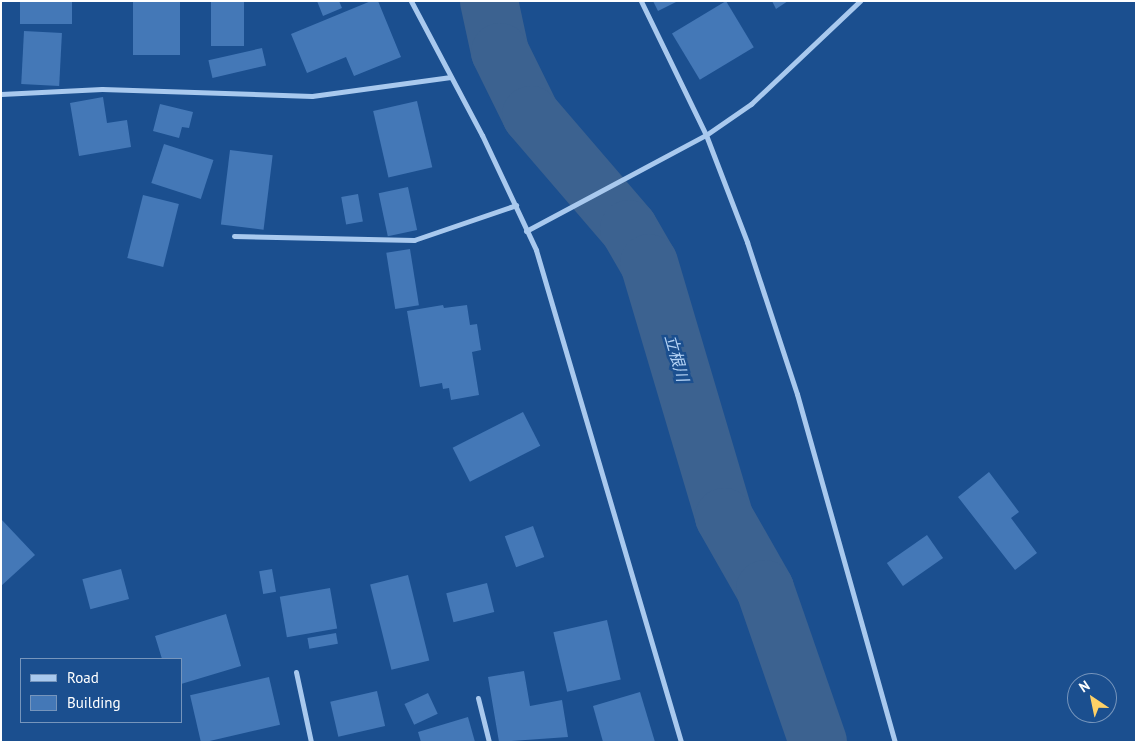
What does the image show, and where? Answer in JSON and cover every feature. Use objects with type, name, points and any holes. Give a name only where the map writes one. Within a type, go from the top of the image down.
[{"type":"street","points":[[411,1],[451,76],[516,206],[526,231],[552,303],[681,742]]},
{"type":"street","points":[[641,1],[706,135],[797,394],[895,742]]},
{"type":"street","points":[[526,231],[706,135],[751,104],[860,1]]},
{"type":"street","points":[[1,94],[102,89],[312,96],[451,76]]},
{"type":"street","points":[[234,236],[414,240],[516,206]]},
{"type":"street","points":[[296,672],[311,742]]},
{"type":"street","points":[[478,698],[489,742]]},
{"type":"building","points":[[20,1],[72,1],[72,24],[20,24]]},
{"type":"building","points":[[133,1],[180,1],[180,55],[133,55]]},
{"type":"building","points":[[211,1],[244,1],[244,46],[211,46]]},
{"type":"building","points":[[317,1],[339,1],[342,8],[323,16]]},
{"type":"building","points":[[371,1],[378,1],[401,57],[354,76],[346,57],[307,73],[291,34]]},
{"type":"building","points":[[653,1],[678,1],[658,11]]},
{"type":"building","points":[[726,1],[754,47],[700,80],[672,33]]},
{"type":"building","points":[[772,1],[788,1],[776,9]]},
{"type":"building","points":[[24,31],[62,33],[59,86],[21,84]]},
{"type":"building","points":[[262,48],[266,66],[212,78],[208,60]]},
{"type":"building","points":[[103,97],[107,123],[127,120],[131,147],[79,156],[70,103]]},
{"type":"building","points":[[417,101],[432,167],[388,177],[373,111]]},
{"type":"building","points":[[160,104],[193,112],[189,128],[182,127],[179,138],[153,131]]},
{"type":"building","points":[[164,144],[213,160],[201,199],[151,183]]},
{"type":"building","points":[[230,150],[273,155],[264,230],[221,224]]},
{"type":"building","points":[[408,187],[417,230],[388,236],[379,193]]},
{"type":"building","points":[[358,194],[363,222],[346,225],[341,197]]},
{"type":"building","points":[[143,195],[179,204],[163,267],[127,258]]},
{"type":"building","points":[[410,249],[419,305],[395,309],[386,253]]},
{"type":"building","points":[[443,305],[444,308],[467,305],[470,325],[477,324],[481,350],[472,352],[479,395],[451,400],[449,388],[443,389],[442,383],[420,387],[407,311]]},
{"type":"building","points":[[523,412],[540,446],[470,482],[453,448]]},
{"type":"building","points":[[989,472],[1019,512],[1011,518],[1037,553],[1015,570],[958,497]]},
{"type":"building","points":[[1,519],[35,555],[1,586]]},
{"type":"building","points":[[533,526],[544,557],[516,567],[505,536]]},
{"type":"building","points":[[927,535],[943,558],[903,586],[887,563]]},
{"type":"building","points":[[121,569],[129,599],[90,609],[82,579]]},
{"type":"building","points":[[272,569],[276,592],[263,594],[259,571]]},
{"type":"building","points":[[408,575],[429,660],[391,670],[370,584]]},
{"type":"building","points":[[487,583],[494,612],[454,622],[446,593]]},
{"type":"building","points":[[330,588],[337,628],[287,637],[280,597]]},
{"type":"building","points":[[226,614],[241,666],[182,684],[182,658],[162,658],[155,636]]},
{"type":"building","points":[[607,620],[621,679],[567,692],[553,632]]},
{"type":"building","points":[[336,633],[338,644],[309,649],[307,638]]},
{"type":"building","points":[[524,671],[530,706],[562,700],[568,737],[499,742],[488,677]]},
{"type":"building","points":[[269,677],[280,725],[201,742],[190,695]]},
{"type":"building","points":[[377,691],[385,726],[338,737],[330,702]]},
{"type":"building","points":[[640,692],[655,742],[603,742],[593,706]]},
{"type":"building","points":[[428,693],[438,714],[414,725],[404,704]]},
{"type":"building","points":[[468,717],[475,742],[421,742],[418,732]]},
{"type":"waterway","name":"立根川","points":[[489,1],[500,52],[531,115],[629,229],[649,263],[724,517],[765,589],[818,742]]}]
